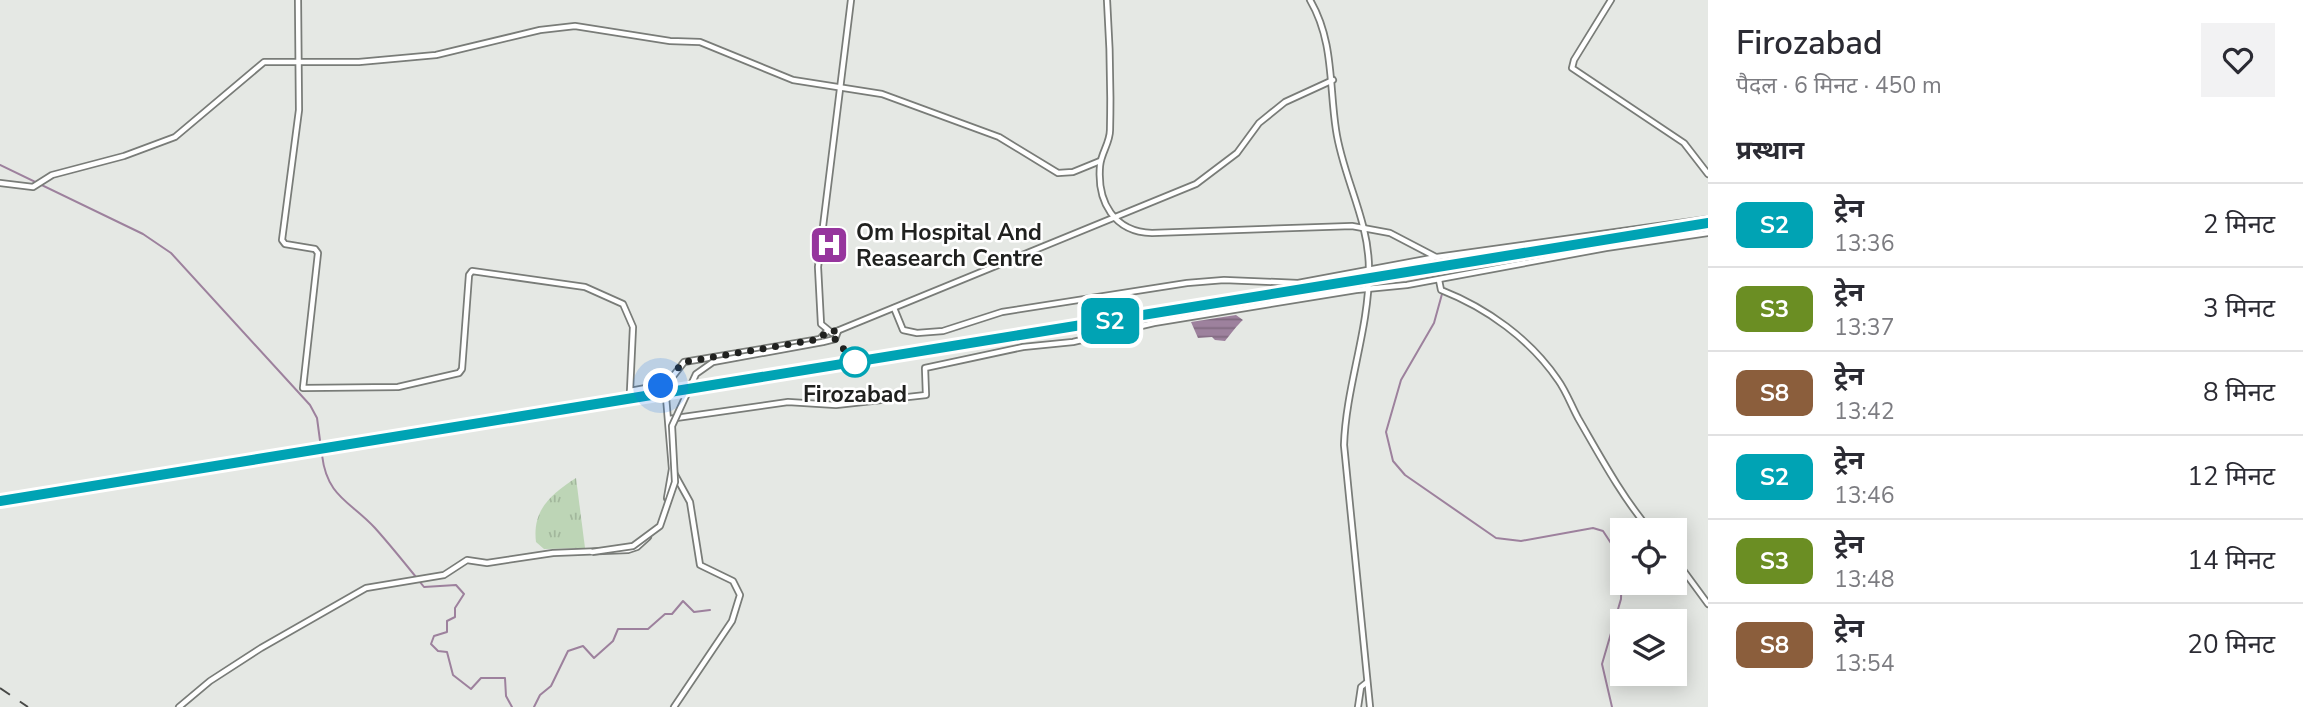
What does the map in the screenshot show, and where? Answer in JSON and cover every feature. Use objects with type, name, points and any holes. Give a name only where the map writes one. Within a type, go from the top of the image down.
[{"type":"street","points":[[298,0],[299,110],[282,240],[285,244],[315,249],[318,253],[302,387],[387,388],[422,383],[459,373],[469,275],[475,271],[585,287],[622,303],[633,327],[628,390],[664,385],[684,362],[820,339],[827,331],[838,331],[1202,181],[1242,148],[1259,123],[1285,102],[1333,80]]},
{"type":"street","points":[[827,331],[821,324],[818,281],[851,0]]},
{"type":"street","points":[[1107,0],[1112,49],[1110,130],[1100,161],[1103,191],[1113,218],[1124,227],[1152,233],[1302,226],[1365,228],[1390,233],[1437,257]]},
{"type":"street","points":[[1310,0],[1320,19],[1333,80],[1336,132],[1365,228],[1369,270],[1343,445],[1370,707]]},
{"type":"street","points":[[1611,0],[1574,60],[1573,68],[1684,143],[1708,174]]},
{"type":"street","points":[[0,183],[38,184],[52,175],[124,156],[179,134],[262,63],[298,60],[359,62],[419,57],[459,51],[540,30],[586,26],[670,41],[700,42],[793,80],[874,92],[1006,140],[1058,173],[1073,172],[1100,161]]},
{"type":"street","points":[[894,307],[903,330],[931,333],[950,330],[1002,312],[1187,283],[1224,280],[1298,283],[1437,257],[1708,219]]},
{"type":"street","points":[[669,419],[788,402],[836,405],[926,395],[925,368],[1023,347],[1073,342],[1154,323],[1438,280],[1605,248],[1708,233]]},
{"type":"street","points":[[1438,280],[1441,290],[1486,312],[1539,355],[1560,383],[1617,482],[1642,518]]},
{"type":"street","points":[[589,552],[633,547],[649,537],[663,522],[675,482],[672,426],[701,368],[713,362],[835,339],[838,331]]},
{"type":"street","points":[[179,707],[245,659],[371,586],[447,574],[467,560],[486,563],[553,553],[628,550],[641,544],[661,521],[671,485],[669,419],[664,385]]},
{"type":"street","points":[[672,469],[689,499],[700,565],[733,581],[740,595],[732,621],[674,707]]},
{"type":"street","points":[[1687,575],[1708,604]]},
{"type":"street","points":[[1358,707],[1360,688],[1366,683]]},
{"type":"green space","points":[[576,478],[585,548],[544,549],[536,542],[540,512],[551,497]]},
{"type":"shaded area","points":[[1236,315],[1243,320],[1225,341],[1212,337],[1198,338],[1191,322]]},
{"type":"waterway","points":[[0,165],[143,234],[171,253],[310,405],[317,418],[321,448]]},
{"type":"waterway","points":[[1442,294],[1434,323],[1401,380],[1386,432],[1393,461],[1405,475],[1496,538],[1521,541],[1593,528],[1603,531],[1622,560],[1621,599],[1602,664],[1612,707]]},
{"type":"waterway","points":[[322,455],[334,489],[375,528],[424,587],[456,585],[464,594],[455,608],[455,617],[447,621],[447,632],[434,636],[431,644],[438,651],[447,652],[453,675],[471,689],[481,678],[505,678],[506,696],[512,707]]},
{"type":"waterway","points":[[534,707],[540,695],[551,686],[568,651],[583,646],[594,658],[613,641],[618,629],[648,629],[665,614],[672,614],[683,601],[694,612],[710,610]]},
{"type":"railway","points":[[0,501],[1708,223]]},
{"type":"railway","points":[[0,688],[28,707]]},
{"type":"train","name":"S2","points":[[0,501],[1708,223]]},
{"type":"place","name":"Om Hospital And Reasearch Centre","points":[[829,245]]},
{"type":"place","name":"Firozabad","points":[[855,362]]},
{"type":"route","points":[[661,386],[667,384],[684,362],[820,339],[827,331],[838,331],[835,339],[855,362]]}]
